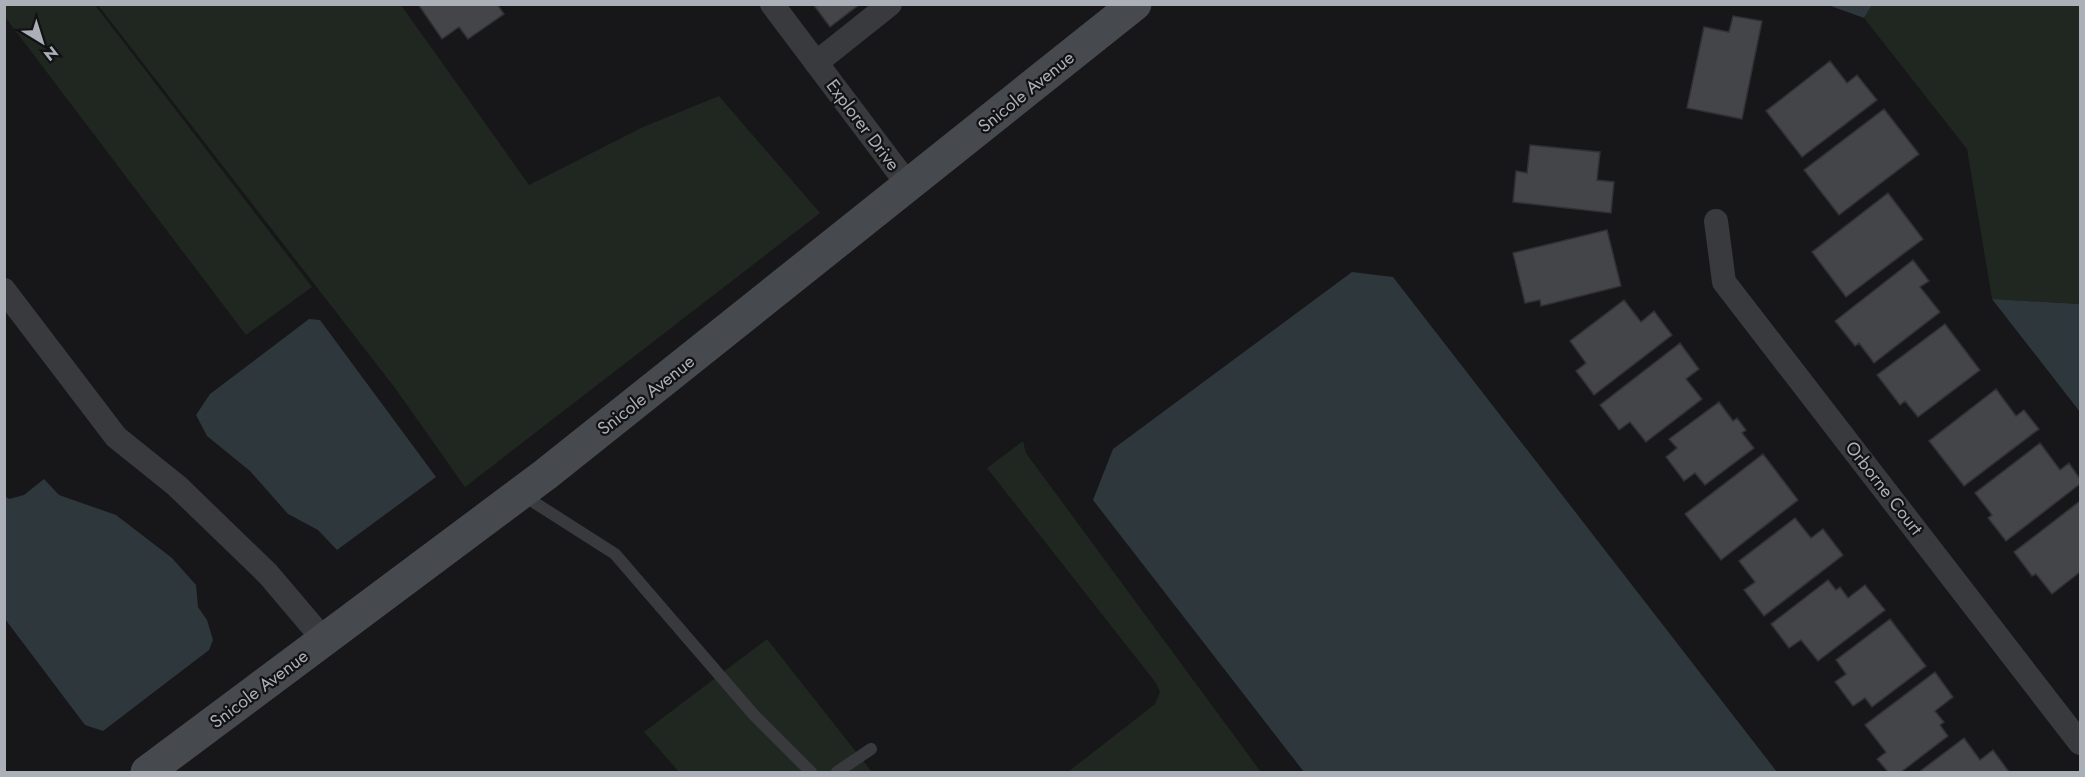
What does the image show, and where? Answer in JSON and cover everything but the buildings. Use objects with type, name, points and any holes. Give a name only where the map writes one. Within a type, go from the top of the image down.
[{"type":"street","name":"Explorer Drive","points":[[772,4],[909,186]]},
{"type":"street","name":"Explorer Drive","points":[[816,63],[890,4]]},
{"type":"street","name":"Snicole Avenue","points":[[147,772],[519,494],[1135,4]]},
{"type":"street","name":"Orborne Court","points":[[1716,221],[1724,282],[2080,743]]},
{"type":"street","points":[[4,290],[116,436],[177,486],[268,574],[324,640]]},
{"type":"lane","points":[[519,494],[615,554],[753,714],[811,772]]},
{"type":"lane","points":[[837,772],[871,749]]},
{"type":"shaded area","points":[[5,4],[95,5],[312,287],[246,335],[5,17]]},
{"type":"shaded area","points":[[1872,4],[1864,18],[1828,5]]},
{"type":"shaded area","points":[[98,5],[401,5],[529,185],[643,127],[719,96],[820,213],[465,487],[395,388]]},
{"type":"shaded area","points":[[1872,5],[2080,5],[2080,304],[1992,299],[1967,149],[1864,18]]},
{"type":"shaded area","points":[[1352,272],[1393,277],[1777,772],[1304,772],[1093,500],[1113,449]]},
{"type":"shaded area","points":[[1992,299],[2080,304],[2080,412]]},
{"type":"shaded area","points":[[309,319],[320,320],[436,477],[337,550],[318,530],[288,514],[250,471],[207,436],[196,415],[210,394]]},
{"type":"shaded area","points":[[1023,441],[1026,453],[1261,772],[1068,772],[1155,704],[1160,692],[1156,683],[987,468]]},
{"type":"shaded area","points":[[44,479],[59,495],[116,515],[172,558],[196,585],[198,607],[207,620],[213,640],[209,650],[103,731],[85,725],[5,619],[5,496],[9,499],[24,495]]},
{"type":"shaded area","points":[[767,639],[872,772],[679,772],[644,732]]}]
